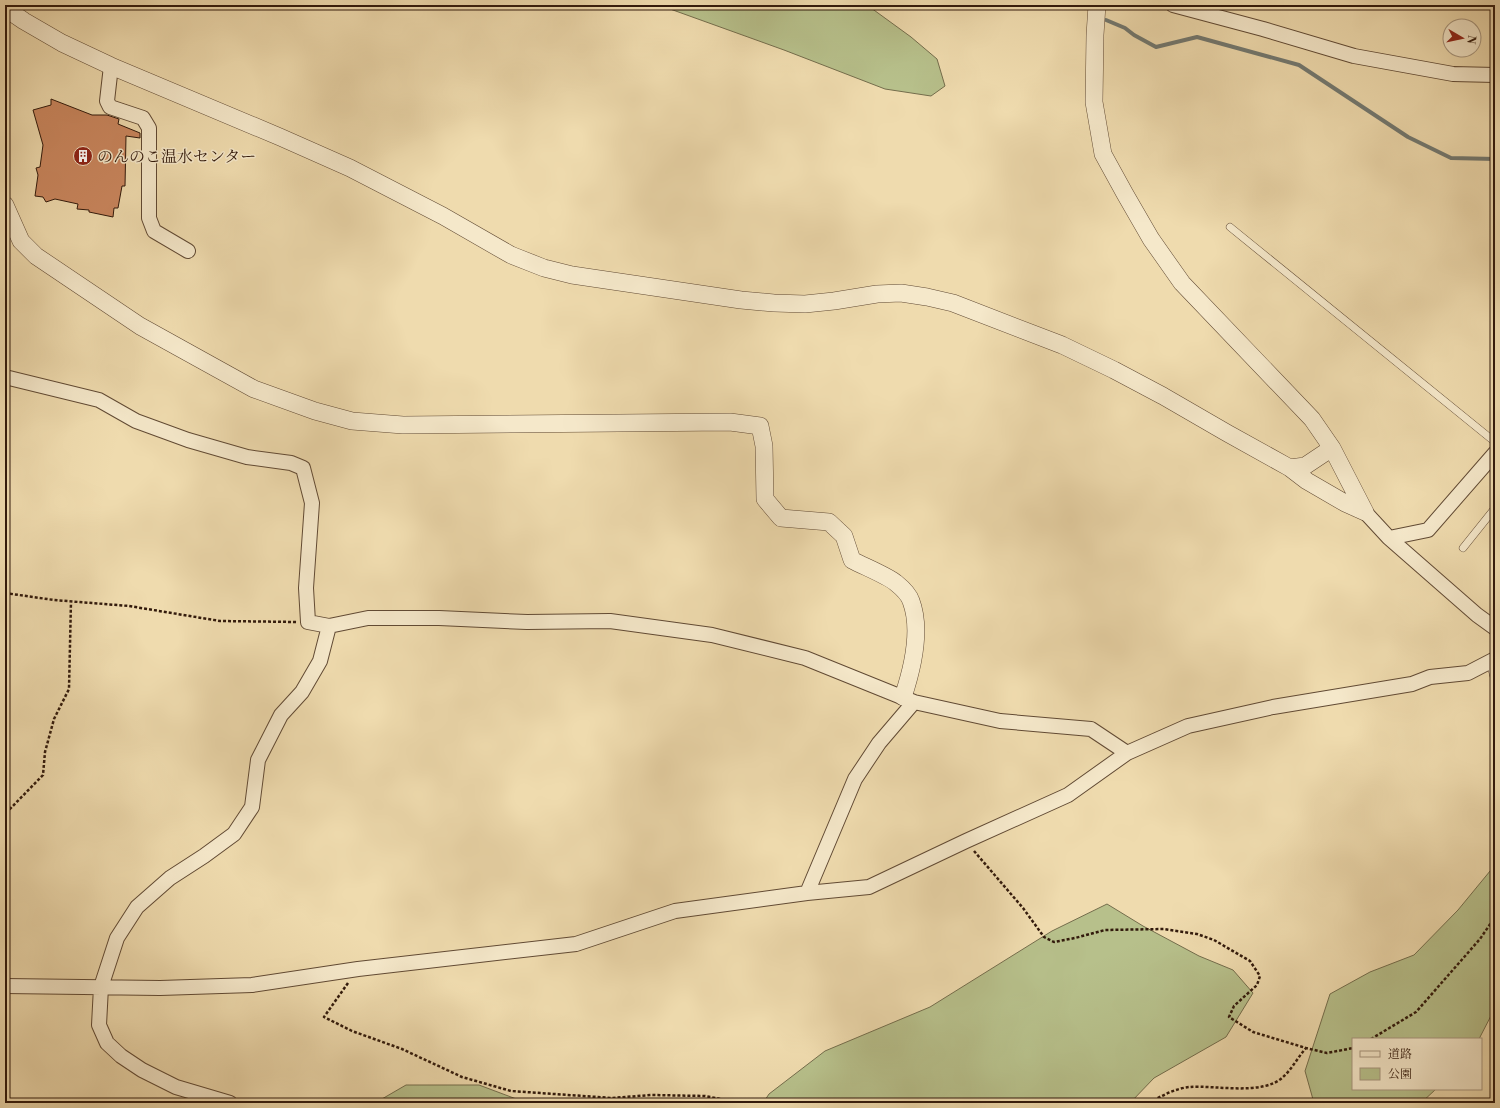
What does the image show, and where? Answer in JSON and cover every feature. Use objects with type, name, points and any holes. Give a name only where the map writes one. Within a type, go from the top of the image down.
[{"type":"street","points":[[1097,5],[1094,102],[1103,154],[1151,239],[1182,283],[1312,419],[1332,448],[1365,512],[1389,538],[1477,615],[1495,628]]},
{"type":"street","points":[[1173,5],[1263,29],[1354,56],[1453,74],[1495,75]]},
{"type":"street","points":[[5,8],[24,22],[62,43],[111,66],[350,168],[443,216],[511,255],[544,268],[580,277],[726,298],[774,303],[805,304],[877,294],[901,293],[953,302],[1062,345],[1114,370],[1290,468],[1307,481],[1345,503],[1365,512]]},
{"type":"street","points":[[111,66],[106,101],[110,107],[143,118],[149,128],[149,218],[154,231],[188,251]]},
{"type":"street","points":[[5,205],[21,241],[36,256],[70,280],[140,326],[254,388],[315,411],[352,421],[403,425],[730,422],[760,426],[764,446],[765,499],[781,518],[829,522],[844,536],[852,560],[895,582],[911,600],[915,616],[916,637],[910,674],[909,700],[855,779],[807,893]]},
{"type":"street","points":[[5,377],[99,400],[136,421],[188,440],[248,457],[291,463],[303,468],[312,503],[306,588],[308,622],[329,626],[368,618],[438,618],[527,622],[610,621],[712,635],[805,658],[909,700],[1000,721],[1090,729],[1127,753]]},
{"type":"street","points":[[1290,468],[1305,466],[1332,448]]},
{"type":"street","points":[[1389,538],[1428,530],[1495,453]]},
{"type":"street","points":[[230,1103],[176,1087],[142,1070],[121,1056],[107,1043],[99,1026],[101,987],[117,938],[137,906],[170,878],[234,834],[252,807],[258,760],[281,715],[302,692],[320,661],[329,626]]},
{"type":"street","points":[[5,986],[160,988],[252,985],[358,970],[576,944],[675,911],[807,893],[869,887],[1068,795],[1127,753],[1188,726],[1274,707],[1412,684],[1430,677],[1468,673],[1492,660]]},
{"type":"lane","points":[[1230,227],[1495,442]]},
{"type":"lane","points":[[1463,548],[1495,508]]},
{"type":"lane","points":[[1492,660],[1495,681]]},
{"type":"path","points":[[5,593],[130,606],[220,621],[308,622]]},
{"type":"path","points":[[5,818],[7,812],[43,775],[45,752],[54,719],[69,689],[71,601]]},
{"type":"path","points":[[966,841],[1023,908],[1044,937],[1054,942],[1105,930],[1164,929],[1197,934],[1214,940],[1250,961],[1260,976],[1257,985],[1234,1006],[1229,1017],[1253,1032],[1306,1048],[1327,1052],[1352,1048]]},
{"type":"path","points":[[1373,1038],[1416,1012],[1480,939],[1495,917]]},
{"type":"path","points":[[358,970],[324,1017],[352,1031],[402,1049],[462,1077],[511,1091],[612,1098],[651,1095],[705,1096],[742,1103]]},
{"type":"path","points":[[1150,1103],[1166,1094],[1188,1087],[1223,1089],[1268,1086],[1283,1078],[1306,1048]]},
{"type":"green space","points":[[659,5],[867,5],[911,37],[937,59],[945,86],[931,96],[885,89],[784,50]]},
{"type":"green space","points":[[1495,865],[1495,1008],[1480,1038],[1352,1038],[1352,1090],[1435,1090],[1421,1103],[1314,1103],[1305,1071],[1330,994],[1370,972],[1414,955],[1458,910]]},
{"type":"green space","points":[[1107,904],[1143,926],[1199,956],[1233,970],[1253,993],[1226,1037],[1154,1078],[1130,1103],[763,1103],[769,1094],[825,1051],[930,1007],[1052,931]]},
{"type":"green space","points":[[406,1085],[479,1085],[527,1103],[375,1103]]},
{"type":"building","name":"のんのこ温水センター","points":[[51,99],[92,115],[107,115],[119,119],[118,124],[140,133],[140,138],[126,136],[125,186],[122,186],[118,208],[114,208],[113,217],[89,212],[89,210],[77,209],[78,204],[55,199],[46,202],[43,197],[35,196],[38,175],[36,168],[40,167],[43,145],[33,110],[51,105]]},
{"type":"waterway","points":[[1106,20],[1125,28],[1134,35],[1156,47],[1197,37],[1299,65],[1408,137],[1451,158],[1495,159]]},
{"type":"place","name":"のんのこ温水センター","points":[[83,156]]}]
